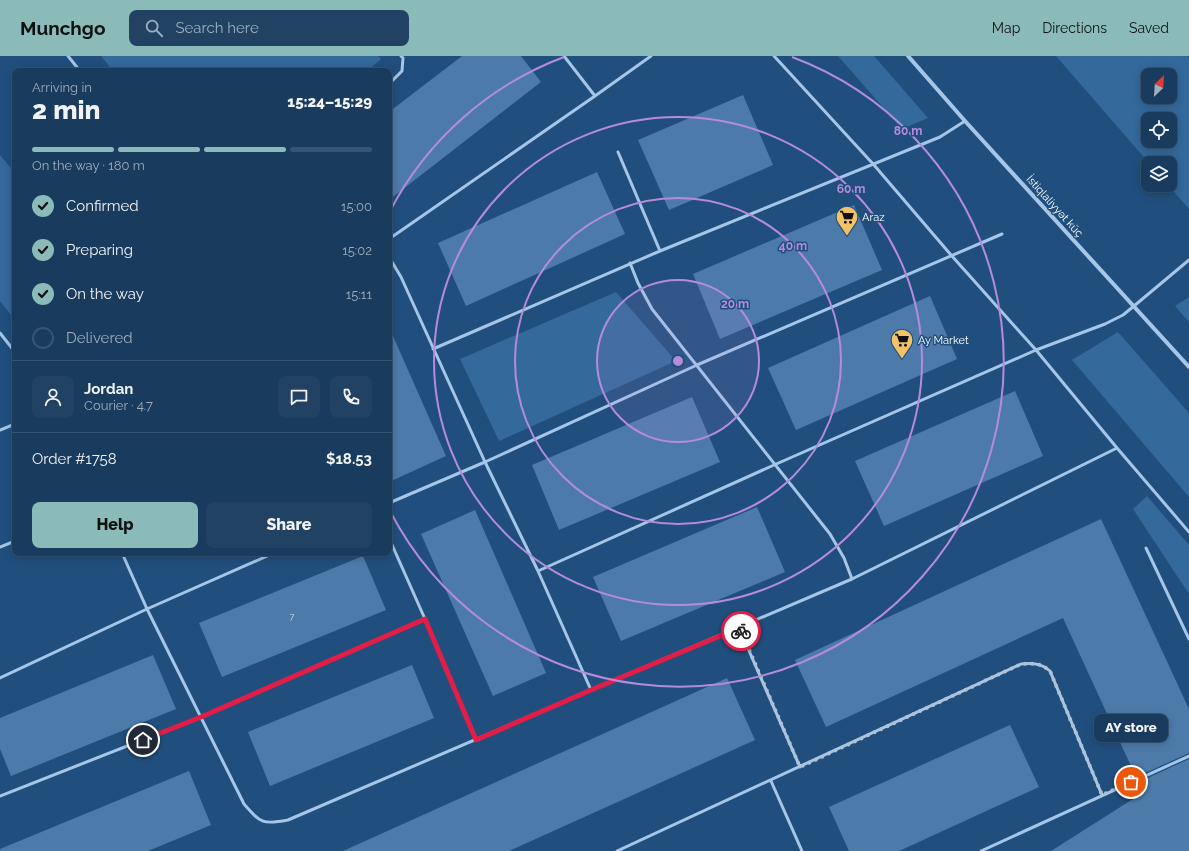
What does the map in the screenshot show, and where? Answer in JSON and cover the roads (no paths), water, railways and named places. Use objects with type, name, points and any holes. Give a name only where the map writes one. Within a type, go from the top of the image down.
[{"type":"street","name":"İstiqlaliyyət küç","points":[[908,56],[965,121],[1189,367]]},
{"type":"lane","points":[[68,56],[78,68]]},
{"type":"lane","points":[[392,81],[402,72],[403,58],[401,56]]},
{"type":"lane","points":[[564,56],[595,96]]},
{"type":"lane","points":[[392,237],[650,56]]},
{"type":"lane","points":[[774,56],[874,165],[951,256],[1036,350],[1189,532]]},
{"type":"lane","points":[[433,349],[660,250],[874,165],[940,137],[965,121]]},
{"type":"lane","points":[[618,152],[660,250]]},
{"type":"lane","points":[[392,502],[485,462],[698,365],[1002,234]]},
{"type":"lane","points":[[538,571],[1036,350],[1105,324],[1123,315],[1189,260]]},
{"type":"lane","points":[[392,262],[401,277],[485,462],[538,571],[591,690]]},
{"type":"lane","points":[[630,263],[638,283],[652,309],[698,365],[774,465],[830,534],[844,558],[852,579]]},
{"type":"lane","points":[[0,333],[12,348]]},
{"type":"lane","points":[[0,430],[12,425]]},
{"type":"lane","points":[[123,556],[147,609],[244,804],[258,819],[270,824],[288,820],[852,579],[1117,448]]},
{"type":"lane","points":[[0,547],[12,542]]},
{"type":"lane","points":[[392,545],[476,740]]},
{"type":"lane","points":[[1146,548],[1189,639]]},
{"type":"lane","points":[[0,678],[147,609],[267,556]]},
{"type":"lane","points":[[0,796],[201,717],[425,619]]},
{"type":"lane","points":[[739,628],[800,767]]},
{"type":"lane","points":[[617,851],[1021,664],[1031,663],[1044,666],[1050,671],[1102,795]]},
{"type":"lane","points":[[981,851],[1189,756]]},
{"type":"lane","points":[[771,781],[802,851]]},
{"type":"place","name":"Araz","points":[[847,236]]},
{"type":"place","name":"Ay Market","points":[[902,360]]},
{"type":"place","name":"AY store","points":[[1131,782]]}]
